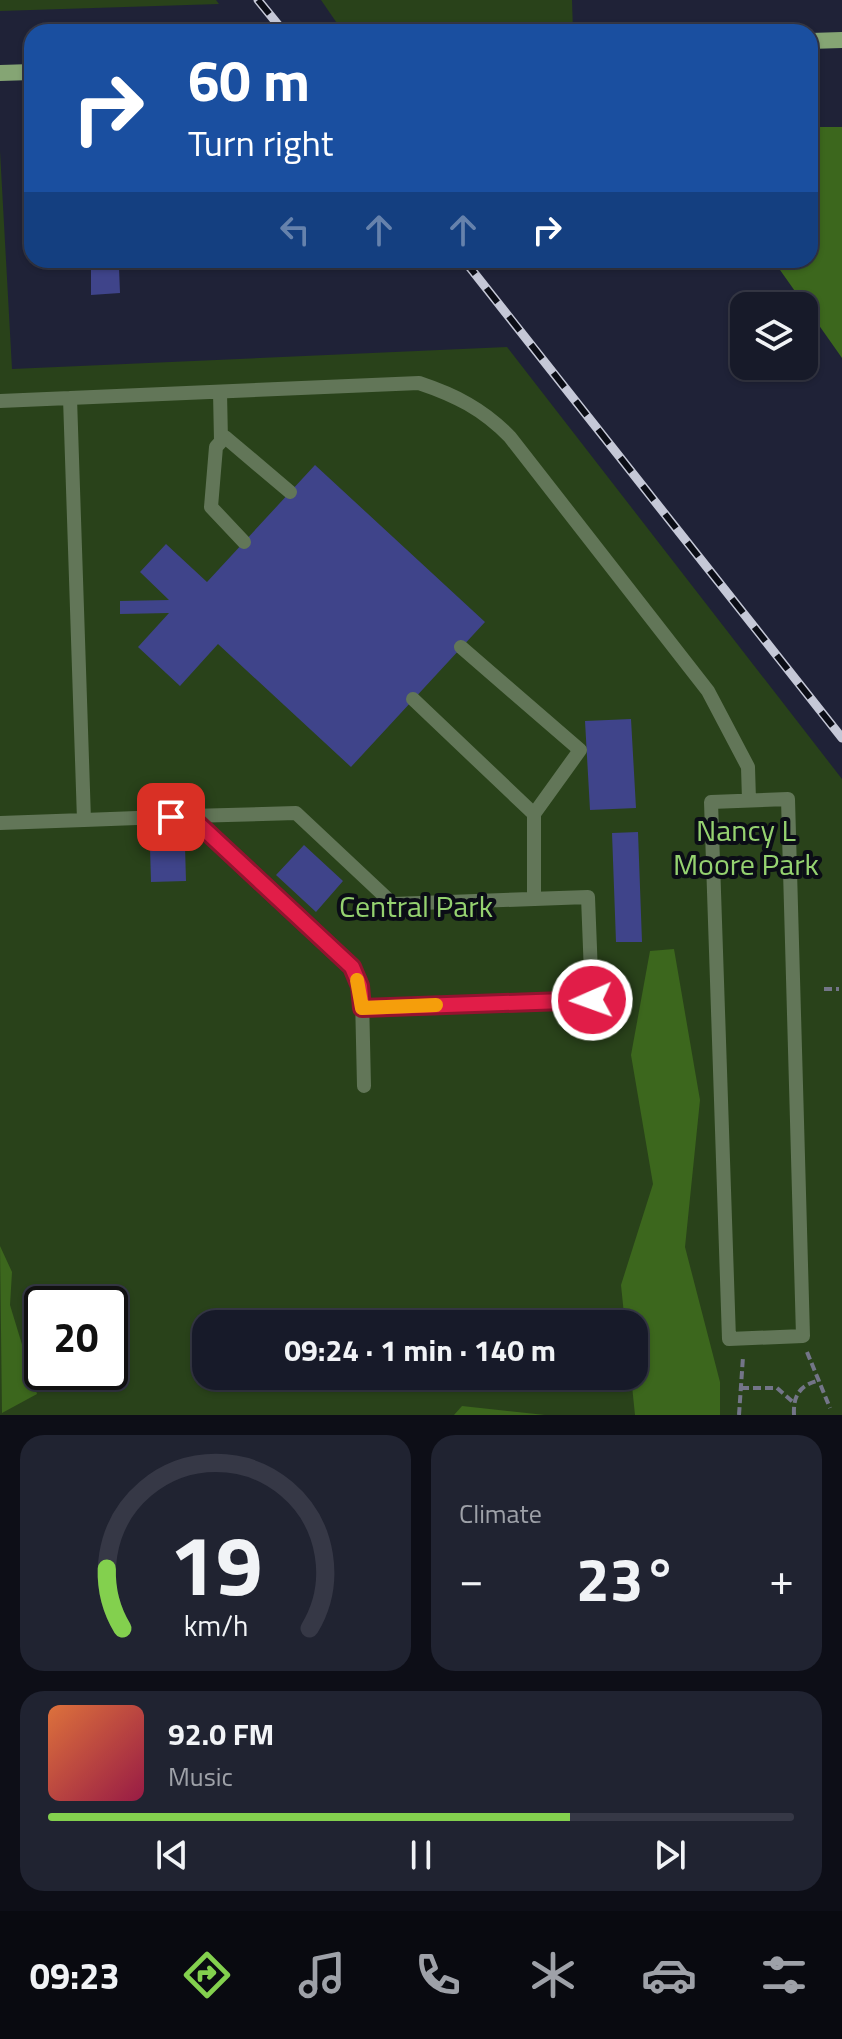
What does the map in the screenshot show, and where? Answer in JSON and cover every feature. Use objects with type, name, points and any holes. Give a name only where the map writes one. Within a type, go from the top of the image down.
[{"type":"street","points":[[818,41],[842,40]]},
{"type":"street","points":[[0,73],[24,72]]},
{"type":"lane","points":[[0,401],[419,383],[459,397],[493,419],[708,691],[748,767],[749,800]]},
{"type":"lane","points":[[220,392],[221,441]]},
{"type":"lane","points":[[70,398],[84,820]]},
{"type":"lane","points":[[244,542],[211,507],[216,447],[221,441],[225,437],[290,492]]},
{"type":"lane","points":[[461,647],[580,750],[534,814],[534,899]]},
{"type":"lane","points":[[413,699],[534,814]]},
{"type":"lane","points":[[788,799],[803,1336],[798,1336],[729,1339],[711,802],[788,799]]},
{"type":"lane","points":[[0,823],[296,813],[393,904],[588,897],[592,1000],[362,1008]]},
{"type":"lane","points":[[190,816],[352,967],[360,986],[364,1086]]},
{"type":"path","points":[[824,989],[839,989]]},
{"type":"path","points":[[798,1336],[830,1408]]},
{"type":"path","points":[[739,1415],[744,1338]]},
{"type":"path","points":[[794,1415],[793,1402],[805,1385],[820,1380]]},
{"type":"path","points":[[741,1388],[777,1388],[793,1402]]},
{"type":"green space","points":[[0,0],[216,0],[219,4],[0,11]]},
{"type":"green space","points":[[321,0],[572,0],[573,24],[338,24]]},
{"type":"green space","points":[[818,127],[842,127],[842,358],[818,324],[818,292],[796,292],[779,268],[818,268]]},
{"type":"green space","name":"Central Park","points":[[0,151],[12,369],[507,347],[842,779],[842,1415],[0,1415]]},
{"type":"green space","points":[[674,949],[700,1100],[685,1247],[720,1382],[720,1415],[635,1415],[632,1390],[648,1390],[648,1310],[624,1310],[621,1285],[653,1184],[631,1055],[650,951]]},
{"type":"green space","points":[[0,1246],[12,1272],[10,1305],[24,1351],[24,1390],[36,1390],[37,1394],[2,1413]]},
{"type":"green space","points":[[462,1406],[545,1415],[454,1415]]},
{"type":"building","points":[[119,268],[120,293],[91,295],[91,269]]},
{"type":"building","points":[[315,465],[485,622],[351,767],[218,644],[180,686],[138,647],[169,613],[120,614],[120,601],[169,600],[140,572],[166,544],[207,582]]},
{"type":"building","points":[[631,719],[636,808],[590,810],[585,721]]},
{"type":"building","points":[[638,832],[642,942],[616,942],[612,833]]},
{"type":"building","points":[[304,845],[343,881],[316,912],[276,875]]},
{"type":"building","points":[[185,846],[186,881],[151,882],[150,847]]},
{"type":"railway","points":[[258,0],[278,24]]},
{"type":"railway","points":[[470,268],[842,738]]},
{"type":"slow traffic","points":[[357,980],[362,1008],[436,1005]]},
{"type":"route","points":[[171,817],[190,816],[352,967],[360,986],[362,1008],[592,1000]]},
{"type":"park label","name":"Nancy L Moore Park","points":[[746,847]]}]
